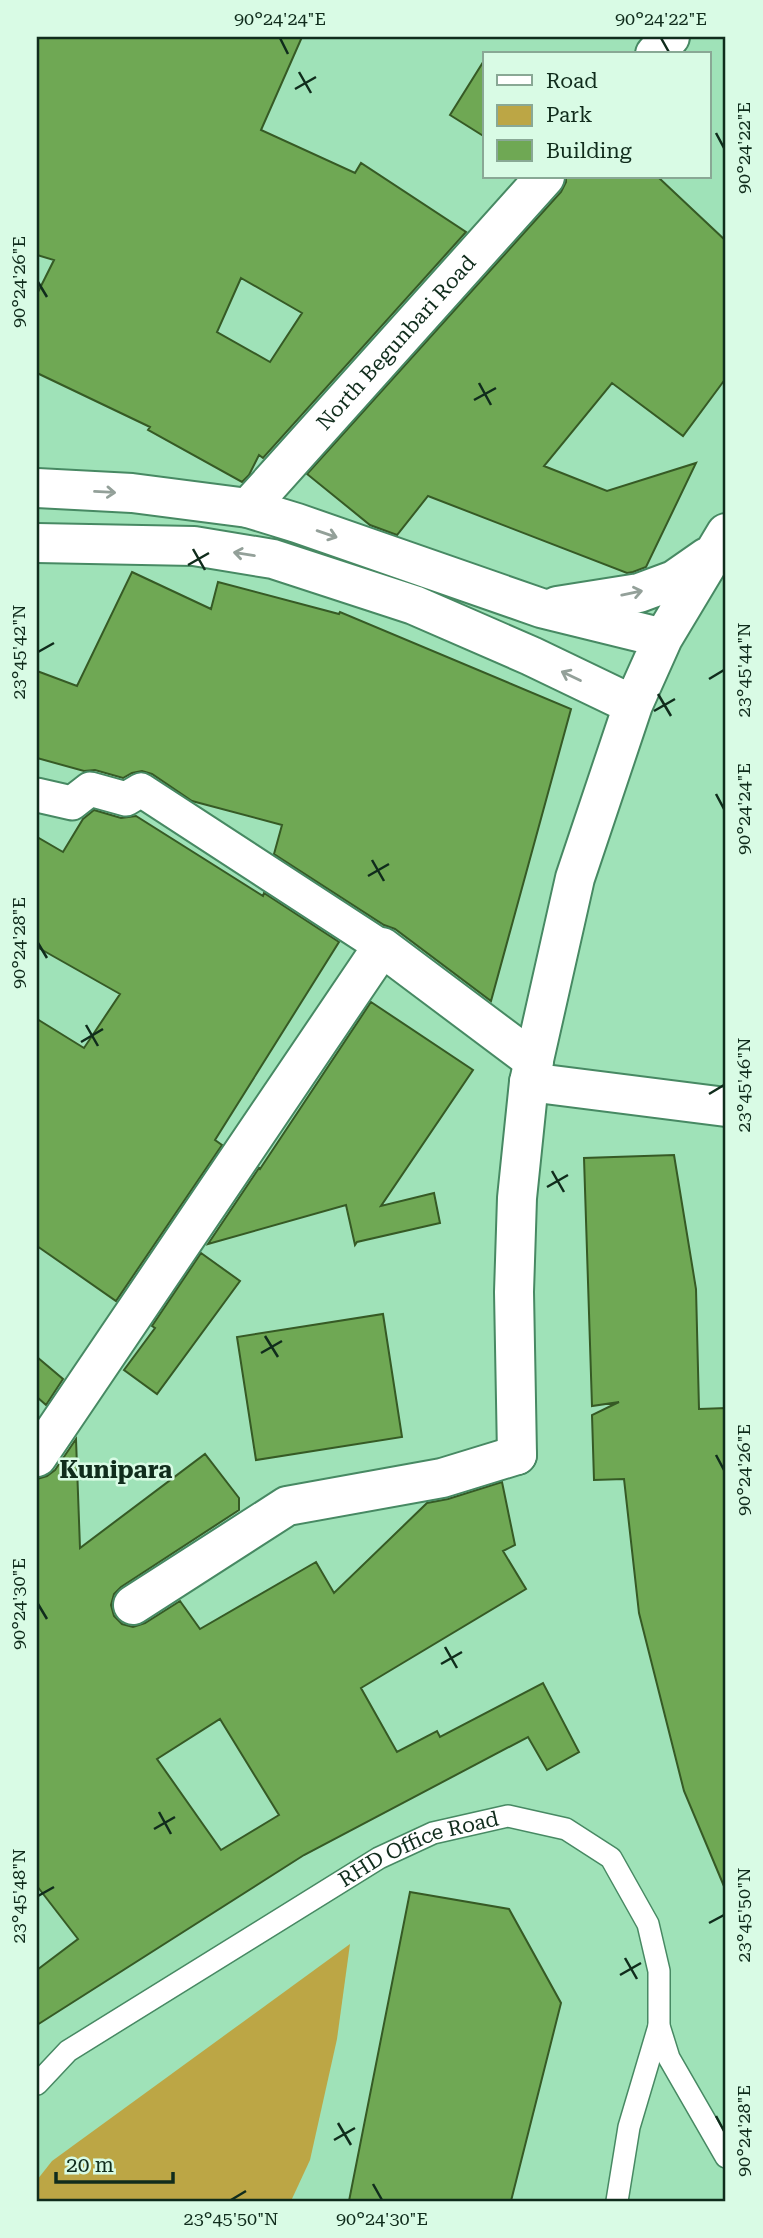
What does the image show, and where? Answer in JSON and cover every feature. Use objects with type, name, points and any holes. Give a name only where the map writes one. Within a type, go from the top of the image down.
[{"type":"street","points":[[657,52],[670,37]]},
{"type":"street","name":"North Begunbari Road","points":[[248,508],[544,178]]},
{"type":"street","points":[[37,488],[132,493],[248,508],[541,608],[663,638]]},
{"type":"street","points":[[541,608],[639,593],[674,580],[720,542]]},
{"type":"street","points":[[132,1605],[287,1506],[442,1478],[517,1455],[514,1292],[517,1198],[532,1071],[575,878],[633,705],[663,638],[720,542]]},
{"type":"street","points":[[47,548],[194,546],[273,559],[414,606],[531,656],[633,705]]},
{"type":"street","points":[[37,795],[72,803],[90,789],[125,799],[141,790],[382,947],[532,1071],[726,1107]]},
{"type":"street","points":[[37,1457],[382,947]]},
{"type":"lane","name":"RHD Office Road","points":[[37,2084],[68,2051],[379,1858],[433,1833],[508,1816],[566,1829],[611,1858],[648,1924],[659,1971],[659,2026],[668,2058],[726,2157]]},
{"type":"lane","points":[[617,2201],[629,2127],[659,2026]]},
{"type":"green space","points":[[350,1944],[337,2039],[310,2160],[291,2201],[37,2201],[37,2180],[52,2161]]},
{"type":"building","points":[[37,37],[302,37],[261,130],[355,173],[361,163],[466,232],[263,458],[259,455],[249,475],[242,482],[148,430],[150,427],[37,373],[37,294],[54,260],[37,255]],"holes":[[[241,278],[302,313],[270,362],[217,332]]]},
{"type":"building","points":[[483,62],[483,136],[450,115]]},
{"type":"building","points":[[566,178],[659,178],[726,241],[726,378],[683,436],[612,383],[544,466],[607,491],[696,463],[646,567],[627,573],[428,496],[397,535],[370,525],[307,474],[561,192]]},
{"type":"building","points":[[132,572],[211,609],[218,582],[339,614],[340,612],[571,709],[491,1001],[395,929],[384,925],[274,854],[282,825],[192,801],[152,774],[142,771],[123,778],[37,758],[37,671],[77,686]]},
{"type":"building","points":[[94,810],[121,818],[136,816],[339,942],[215,1140],[222,1145],[116,1301],[37,1246],[37,1019],[84,1048],[120,994],[37,947],[37,837],[63,852],[83,819]]},
{"type":"building","points":[[371,1002],[473,1070],[381,1206],[434,1193],[440,1223],[357,1242],[355,1245],[346,1205],[208,1244],[260,1169]]},
{"type":"building","points":[[674,1155],[696,1289],[699,1409],[726,1408],[726,1891],[684,1791],[639,1613],[624,1479],[594,1480],[592,1415],[619,1402],[592,1406],[584,1158]]},
{"type":"building","points":[[201,1253],[240,1281],[157,1394],[124,1370],[155,1328],[152,1326]]},
{"type":"building","points":[[383,1314],[402,1437],[256,1460],[237,1337]]},
{"type":"building","points":[[37,1357],[63,1379],[46,1405],[37,1397]]},
{"type":"building","points":[[76,1439],[80,1548],[205,1454],[239,1498],[239,1510],[121,1587],[114,1594],[111,1605],[114,1616],[122,1624],[133,1627],[145,1623],[180,1601],[200,1629],[316,1562],[334,1593],[427,1503],[502,1482],[515,1545],[503,1551],[526,1589],[361,1688],[397,1752],[437,1731],[440,1737],[543,1683],[579,1752],[547,1770],[528,1737],[304,1855],[37,2025],[37,1970],[78,1939],[37,1886],[37,1479],[55,1470]],"holes":[[[220,1719],[279,1815],[221,1850],[157,1759]]]},
{"type":"building","points":[[410,1892],[509,1909],[561,2003],[511,2201],[349,2201]]},
{"type":"district","name":"Kunipara","points":[[116,1470]]}]
